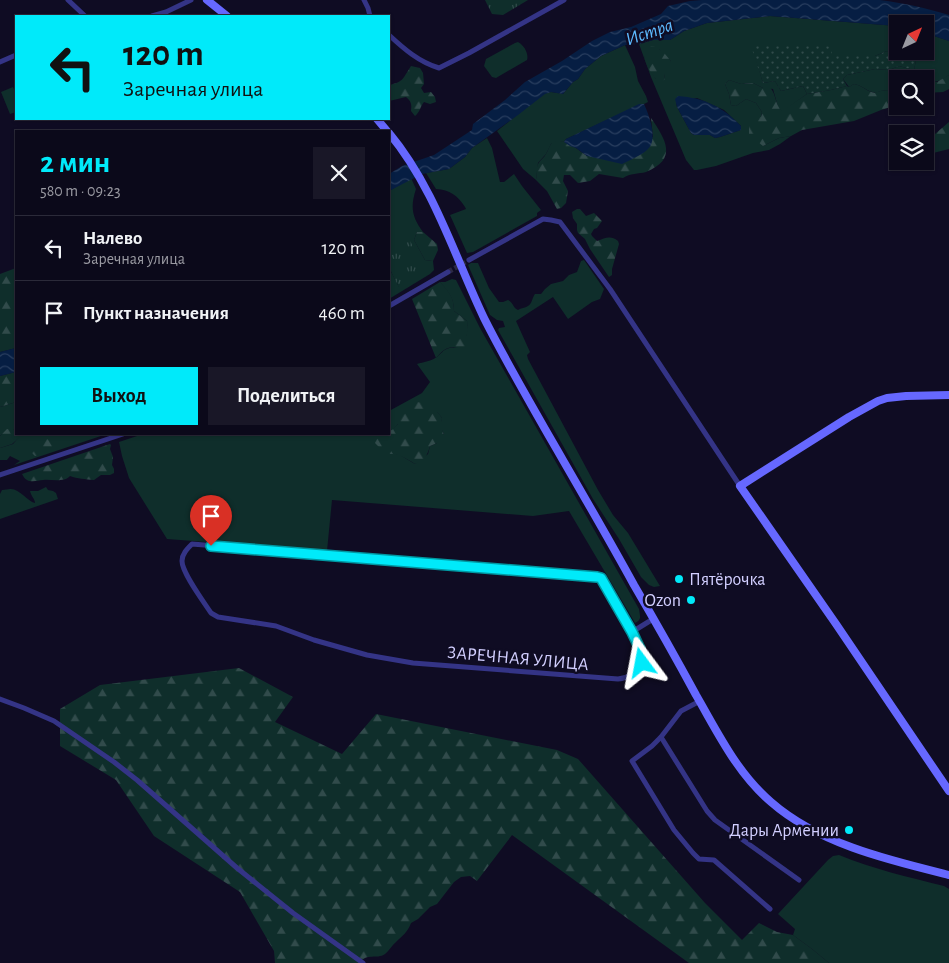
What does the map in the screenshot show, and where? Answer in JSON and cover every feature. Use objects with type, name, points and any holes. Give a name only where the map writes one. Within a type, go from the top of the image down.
[{"type":"main road","points":[[208,0],[226,15]]},
{"type":"main road","points":[[378,120],[386,130]]},
{"type":"main road","points":[[390,135],[419,176],[504,357],[720,738],[741,769],[770,801],[792,818],[828,837],[875,855],[949,875]]},
{"type":"main road","points":[[949,395],[901,396],[878,401],[740,486],[949,791]]},
{"type":"street","points":[[68,0],[84,15]]},
{"type":"street","points":[[156,15],[191,0]]},
{"type":"street","points":[[364,0],[370,15]]},
{"type":"street","points":[[390,36],[419,59],[440,68],[469,54],[564,0]]},
{"type":"street","points":[[0,62],[15,55]]},
{"type":"street","points":[[469,260],[543,219],[560,222],[610,289],[740,486]]},
{"type":"street","points":[[390,305],[448,272]]},
{"type":"street","points":[[0,476],[120,435]]},
{"type":"street","name":"ЗАРЕЧНАЯ УЛИЦА","points":[[192,544],[597,577],[601,578],[632,632],[640,649],[642,663],[636,672],[618,680],[413,663],[367,655],[314,640],[276,626],[218,617],[211,613],[188,577],[182,560],[186,550],[192,544]]},
{"type":"street","points":[[632,632],[653,619]]},
{"type":"street","points":[[0,698],[54,721],[114,762],[237,868],[363,963]]},
{"type":"street","points":[[700,701],[677,714],[661,737],[632,761],[674,830],[693,853],[699,859],[714,860],[770,909]]},
{"type":"street","points":[[661,737],[707,811],[715,820],[800,880]]},
{"type":"green space","points":[[485,0],[528,0],[503,15],[492,14]]},
{"type":"green space","points":[[770,16],[889,25],[889,52],[875,56],[832,56],[752,46],[763,83],[775,81],[781,91],[803,86],[807,94],[782,112],[778,107],[773,89],[763,88],[753,83],[741,84],[729,80],[725,84],[731,105],[736,106],[746,99],[756,103],[762,112],[763,146],[779,138],[791,136],[769,150],[753,153],[716,166],[694,170],[686,160],[651,77],[639,44],[653,40],[670,40],[684,31],[707,23]],"holes":[[[659,49],[671,61],[664,73],[665,79],[656,79],[644,57]],[[697,98],[724,110],[741,126],[741,130],[715,138],[710,135],[694,135],[691,133],[676,103]]]},
{"type":"green space","points":[[934,36],[949,41],[949,75],[934,82],[934,70],[914,70],[916,60],[934,60]]},
{"type":"green space","points":[[518,42],[526,50],[527,60],[496,78],[492,77],[484,66],[486,59]]},
{"type":"green space","points":[[816,44],[832,47],[832,56],[875,56],[887,51],[889,52],[889,60],[916,60],[914,70],[899,66],[889,70],[875,69],[847,75],[843,79],[847,86],[807,94],[803,86],[781,91],[775,81],[763,83],[751,46]]},
{"type":"green space","points":[[625,45],[648,102],[566,139],[564,142],[557,141],[551,144],[546,154],[538,163],[536,180],[523,169],[497,131],[545,93],[563,94],[585,69],[601,56]]},
{"type":"green space","points":[[651,46],[660,49],[671,61],[670,67],[665,72],[665,79],[660,83],[650,71],[644,57]]},
{"type":"green space","points":[[411,66],[420,68],[423,73],[424,84],[421,88],[424,93],[431,92],[435,97],[436,102],[430,104],[424,102],[415,116],[411,111],[410,101],[406,97],[390,101],[390,85],[400,81]]},
{"type":"green space","points":[[899,66],[914,70],[889,70]]},
{"type":"green space","points":[[875,69],[889,70],[889,90],[876,93],[854,84],[849,87],[843,79],[847,75]]},
{"type":"green space","points":[[949,75],[949,89],[943,92],[934,92],[934,82],[937,82]]},
{"type":"green space","points":[[729,80],[741,84],[753,83],[763,88],[768,86],[773,91],[779,108],[782,111],[807,94],[849,87],[854,84],[875,93],[889,90],[889,108],[854,121],[802,130],[763,146],[749,135],[749,118],[761,117],[762,112],[756,103],[746,99],[736,106],[731,105],[725,84]]},
{"type":"green space","points":[[13,87],[15,92],[15,112],[10,114],[1,92]]},
{"type":"green space","points":[[651,118],[661,134],[666,148],[666,155],[656,167],[646,172],[631,174],[623,178],[599,174],[590,181],[578,183],[570,175],[564,175],[563,181],[568,191],[566,203],[557,209],[547,191],[536,180],[538,164],[552,143],[556,141],[565,142],[587,156],[653,137]]},
{"type":"green space","points":[[949,122],[949,149],[934,153],[935,134]]},
{"type":"green space","points":[[487,138],[492,148],[500,182],[504,182],[514,174],[541,210],[537,213],[537,216],[473,252],[467,253],[450,215],[466,209],[465,207],[453,194],[436,189],[426,173],[449,169],[465,157],[472,148]]},
{"type":"green space","points":[[411,178],[416,189],[413,201],[414,217],[423,232],[417,232],[414,240],[425,260],[433,261],[434,270],[390,298],[390,270],[399,287],[390,256],[390,190]]},
{"type":"green space","points":[[580,209],[586,216],[594,213],[602,221],[591,234],[597,241],[610,238],[618,241],[619,244],[612,275],[609,277],[585,239],[578,233],[577,224],[572,212]]},
{"type":"green space","points":[[417,232],[423,232],[437,244],[438,250],[433,261],[425,260],[414,240]]},
{"type":"green space","points":[[409,239],[427,272],[399,287],[390,268],[390,249]]},
{"type":"green space","points":[[584,260],[604,289],[600,299],[592,302],[568,319],[553,297],[516,321],[530,352],[527,355],[528,359],[598,490],[613,515],[628,533],[660,586],[654,587],[649,585],[641,577],[593,499],[498,330],[505,327],[503,321],[497,320],[490,315],[468,265],[478,263],[489,288],[499,302],[508,300],[518,310],[527,307],[535,294],[541,294],[551,284],[563,281],[569,275],[577,272],[581,261]]},
{"type":"green space","points":[[15,268],[15,348],[0,352],[0,274]]},
{"type":"green space","points":[[456,280],[480,328],[639,609],[639,621],[635,623],[569,511],[533,516],[332,500],[327,551],[167,539],[129,478],[119,442],[140,435],[377,435],[392,453],[400,455],[415,464],[428,454],[430,446],[437,443],[444,434],[440,426],[442,418],[437,412],[398,424],[390,431],[390,410],[422,393],[430,382],[417,364],[435,358],[448,348],[458,347],[465,338],[467,321],[454,311],[452,298],[440,282]]},
{"type":"green space","points":[[440,282],[450,295],[454,311],[467,321],[468,330],[466,338],[471,344],[466,350],[457,347],[449,348],[436,358],[412,299]]},
{"type":"green space","points":[[15,372],[15,402],[0,407],[0,376]]},
{"type":"green space","points":[[15,402],[15,430],[9,430],[0,436],[0,407]]},
{"type":"green space","points":[[420,402],[428,404],[439,414],[442,418],[442,428],[446,442],[430,446],[425,457],[415,464],[398,455],[386,454],[374,442],[376,435],[390,435],[390,431],[398,424],[396,416],[410,404]]},
{"type":"green space","points":[[7,429],[13,429],[15,430],[15,435],[21,436],[12,444],[0,448],[0,436]]},
{"type":"green space","points":[[104,435],[14,465],[20,461],[10,456],[7,460],[0,460],[0,448],[13,444],[20,436]]},
{"type":"green space","points":[[45,438],[51,441],[63,441],[65,444],[57,449],[45,451],[35,456],[29,450],[40,439]]},
{"type":"green space","points":[[110,444],[114,473],[110,475],[101,475],[94,480],[70,476],[61,480],[29,481],[22,474]]},
{"type":"green space","points":[[46,487],[48,490],[56,493],[58,499],[0,519],[0,494],[2,490],[17,490],[35,503],[30,491],[38,491]]},
{"type":"green space","points":[[239,668],[293,697],[275,722],[342,754],[376,714],[557,750],[578,759],[705,903],[742,940],[759,923],[777,932],[793,935],[829,963],[689,963],[512,835],[477,881],[470,876],[461,877],[454,882],[437,904],[430,907],[411,923],[405,934],[382,956],[369,957],[360,963],[275,963],[274,951],[240,892],[154,836],[116,780],[60,746],[60,709],[100,685]]},
{"type":"green space","points":[[839,855],[878,869],[944,886],[949,889],[949,963],[829,963],[793,935],[795,929],[778,914],[828,860],[833,856]]},
{"type":"water","name":"Истра","points":[[702,0],[880,0],[949,15],[949,41],[934,36],[934,15],[889,15],[889,25],[770,16],[707,23],[684,31],[670,40],[653,40],[625,45],[601,56],[585,69],[563,94],[551,92],[545,94],[472,148],[465,157],[449,169],[422,174],[390,190],[390,173],[402,166],[434,155],[472,130],[473,124],[525,82],[592,41],[610,32],[631,27],[661,14],[668,6]]},
{"type":"water","points":[[678,96],[705,101],[713,105],[734,119],[741,126],[741,130],[715,138],[710,135],[694,135],[691,133],[677,107],[675,99]]},
{"type":"water","points":[[639,104],[644,104],[653,134],[651,146],[635,158],[622,164],[587,156],[564,142],[566,139]]},
{"type":"water","points":[[15,348],[15,372],[0,376],[0,352]]},
{"type":"tunnel","points":[[448,272],[469,260]]},
{"type":"place","name":"Пятёрочка","points":[[679,579]]},
{"type":"place","name":"Ozon","points":[[691,600]]},
{"type":"place","name":"Дары Армении","points":[[849,830]]},
{"type":"route","points":[[211,546],[601,578],[632,632],[640,649],[642,663]]}]
